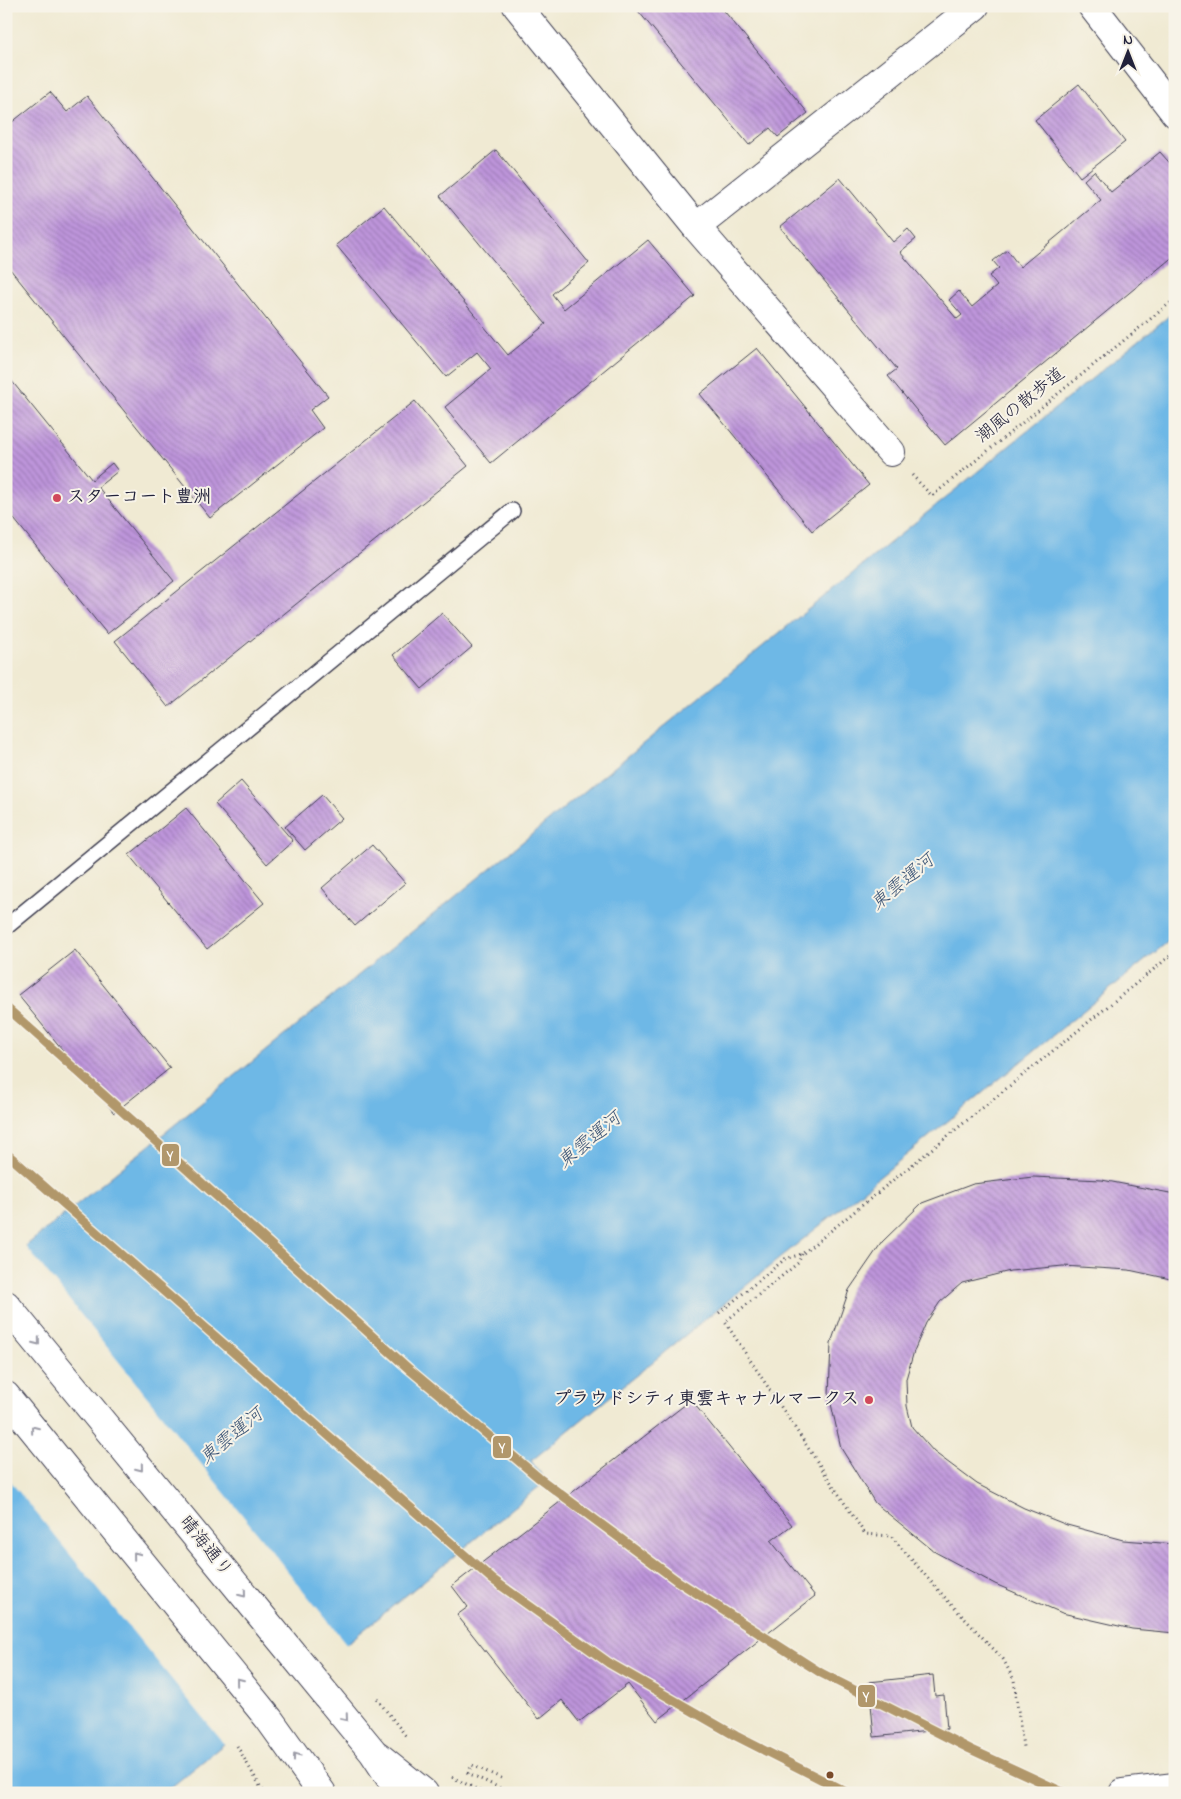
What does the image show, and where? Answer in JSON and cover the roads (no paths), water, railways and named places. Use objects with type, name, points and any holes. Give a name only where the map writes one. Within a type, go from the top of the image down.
[{"type":"street","points":[[516,6],[696,227],[891,452]]},
{"type":"street","points":[[696,227],[975,6]]},
{"type":"street","points":[[1092,6],[1175,112]]},
{"type":"street","name":"晴海通り","points":[[6,1305],[373,1752],[400,1793]]},
{"type":"street","points":[[6,1396],[270,1719],[322,1793]]},
{"type":"street","points":[[373,1752],[424,1793]]},
{"type":"street","points":[[1123,1793],[1175,1786]]},
{"type":"lane","points":[[6,927],[512,510]]},
{"type":"water","name":"東雲運河","points":[[1175,311],[1175,936],[531,1461],[546,1481],[164,1793],[6,1793],[6,1262]]},
{"type":"place","name":"スターコート豊洲","points":[[57,498]]},
{"type":"place","name":"プラウドシティ東雲キャナルマークス","points":[[869,1400]]}]
